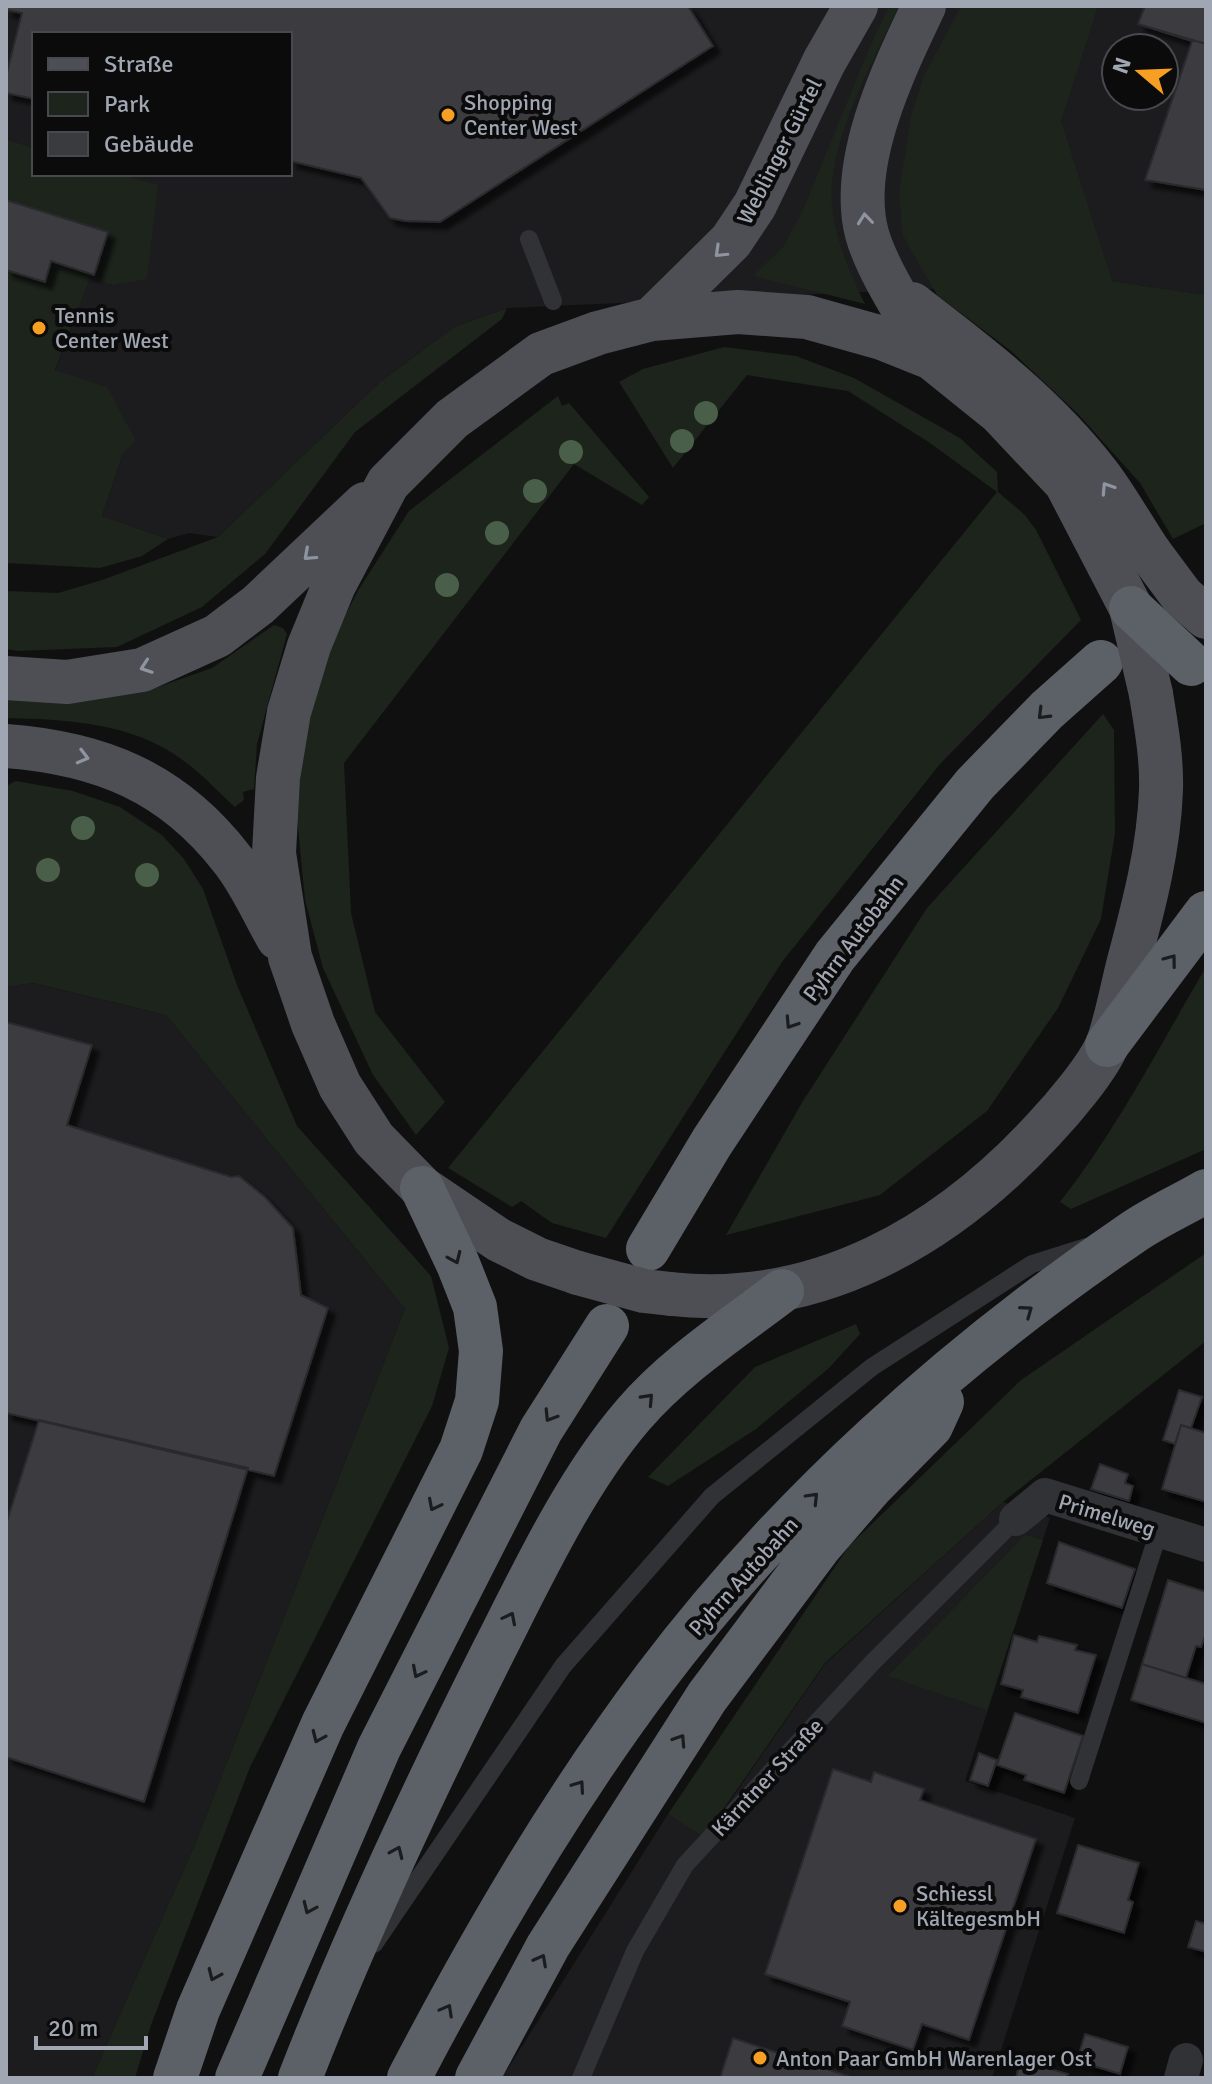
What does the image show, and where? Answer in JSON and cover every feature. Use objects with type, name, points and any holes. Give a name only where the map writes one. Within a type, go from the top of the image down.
[{"type":"highway","points":[[1132,579],[1199,668]]},
{"type":"highway","name":"Pyhrn Autobahn","points":[[648,1249],[712,1142],[835,956],[975,784],[1047,710],[1101,662]]},
{"type":"highway","points":[[1107,1045],[1206,913]]},
{"type":"highway","points":[[175,2078],[198,2010],[323,1724],[461,1450],[477,1401],[481,1351],[475,1307],[422,1188]]},
{"type":"highway","name":"Pyhrn Autobahn","points":[[409,2078],[544,1838],[654,1679],[730,1586],[844,1465],[964,1357],[1134,1232],[1206,1191]]},
{"type":"highway","points":[[300,2078],[431,1774],[533,1574],[600,1456],[660,1386],[782,1291]]},
{"type":"highway","points":[[237,2078],[379,1748],[541,1430],[607,1326]]},
{"type":"highway","points":[[477,2078],[548,1946],[707,1697],[820,1546],[871,1487],[931,1426],[964,1357]]},
{"type":"main road","name":"Weblinger Gürtel","points":[[652,319],[731,241],[755,205],[824,62],[856,6]]},
{"type":"main road","points":[[924,6],[890,85],[873,136],[862,191],[867,232],[894,291],[932,358]]},
{"type":"main road","points":[[388,483],[334,585],[309,646],[289,712],[278,778],[274,853],[290,957],[313,1024],[340,1086],[374,1139],[422,1188],[499,1240],[537,1259],[644,1291],[671,1294],[782,1291],[839,1273],[902,1246],[976,1196],[1011,1165],[1066,1106],[1107,1045],[1156,851],[1161,788],[1157,732],[1132,579],[1100,476],[1017,386],[894,291]]},
{"type":"main road","points":[[10,677],[67,682],[142,670],[217,636],[258,605],[452,419],[541,354],[598,333],[652,319],[738,312],[807,317],[882,338],[932,358],[999,412],[1066,483],[1132,579],[1182,596],[1206,617]]},
{"type":"main road","points":[[6,746],[45,749],[88,758],[118,770],[171,799],[195,818],[232,859],[290,957]]},
{"type":"street","name":"Primelweg","points":[[1016,1519],[1045,1495],[1206,1545]]},
{"type":"lane","points":[[529,239],[553,301]]},
{"type":"lane","points":[[320,2027],[563,1666],[712,1496],[872,1367],[1032,1264],[1134,1232]]},
{"type":"lane","name":"Kärntner Straße","points":[[581,2078],[635,1951],[685,1865],[872,1663],[1016,1519]]},
{"type":"lane","points":[[1079,1781],[1159,1531]]},
{"type":"shaded area","points":[[6,6],[1206,6],[1206,295],[1112,281],[507,308],[454,327],[380,382],[218,537],[189,533],[168,539],[102,516],[123,453],[107,387],[55,371],[90,277],[112,285],[158,186],[126,176],[292,176],[292,32],[32,32],[32,147],[6,139]]},
{"type":"shaded area","points":[[32,983],[166,1015],[405,1309],[195,1844],[92,2078],[6,2078],[6,987]]},
{"type":"shaded area","points":[[1003,1502],[1050,1518],[965,1781],[1075,1818],[992,2078],[502,2078],[668,1814],[705,1837],[825,1664]]},
{"type":"green space","points":[[889,6],[899,6],[844,130],[831,189],[839,241],[865,304],[753,276],[783,247],[803,210]]},
{"type":"green space","points":[[961,6],[1098,6],[1061,121],[1112,281],[1206,295],[1206,523],[1173,539],[1140,483],[1078,414],[1011,351],[937,295],[903,236],[899,193],[911,116],[924,76]]},
{"type":"green space","name":"Tennis Center West","points":[[6,139],[32,147],[32,176],[127,176],[158,185],[147,279],[112,285],[90,278],[55,370],[107,387],[136,441],[123,453],[102,516],[168,539],[142,556],[100,568],[6,563]]},
{"type":"green space","points":[[507,308],[502,319],[355,432],[265,554],[202,607],[117,647],[6,649],[6,591],[58,593],[218,537],[380,382],[454,327]]},
{"type":"green space","points":[[724,347],[796,356],[854,378],[960,438],[997,472],[998,492],[1025,515],[1036,530],[1081,620],[940,764],[782,962],[606,1238],[552,1223],[521,1201],[512,1207],[448,1168],[997,492],[930,443],[848,391],[747,375],[673,468],[619,382],[643,369]]},
{"type":"green space","points":[[558,396],[562,406],[569,403],[649,497],[642,505],[574,464],[344,763],[351,913],[375,1012],[445,1102],[416,1135],[373,1075],[323,968],[305,900],[296,808],[306,726],[328,648],[359,589],[409,511]]},
{"type":"green space","points":[[274,625],[283,628],[287,634],[257,744],[254,789],[243,792],[244,800],[235,807],[184,761],[143,738],[76,722],[6,718],[6,697],[94,698],[144,692],[212,668]]},
{"type":"green space","points":[[1103,714],[1114,730],[1115,833],[1101,919],[1058,1008],[987,1111],[880,1195],[726,1235],[803,1101],[927,908]]},
{"type":"green space","points":[[16,781],[73,791],[120,807],[162,835],[184,859],[203,889],[237,985],[297,1126],[431,1276],[449,1348],[432,1406],[250,1767],[151,2025],[135,2078],[92,2078],[195,1844],[405,1309],[166,1015],[33,983],[6,987],[6,786]]},
{"type":"green space","points":[[1206,967],[1206,1149],[1071,1209],[1060,1202],[1119,1117]]},
{"type":"green space","points":[[1206,1253],[1206,1341],[1003,1502],[825,1663],[704,1837],[668,1814],[849,1546],[1021,1380]]},
{"type":"green space","points":[[856,1324],[860,1334],[829,1368],[756,1429],[668,1486],[648,1477],[755,1367]]},
{"type":"green space","points":[[1025,1535],[1043,1540],[987,1710],[888,1676]]},
{"type":"building","name":"Shopping Center West","points":[[6,6],[688,6],[713,46],[440,222],[405,221],[390,218],[361,178],[292,161],[292,32],[32,32],[32,99],[6,93],[6,76],[22,13],[6,10]]},
{"type":"building","points":[[1145,6],[1206,6],[1206,190],[1145,180],[1168,112],[1180,112],[1180,76],[1192,41],[1180,37],[1180,32],[1163,32],[1138,24]]},
{"type":"building","points":[[1145,6],[1206,6],[1206,44],[1180,36],[1180,32],[1165,32],[1138,24]]},
{"type":"building","points":[[6,200],[108,232],[94,275],[51,261],[45,282],[6,270]]},
{"type":"building","points":[[6,1022],[92,1045],[67,1125],[231,1177],[239,1176],[265,1197],[293,1228],[301,1295],[328,1308],[274,1476],[6,1413]]},
{"type":"building","points":[[1179,1390],[1202,1397],[1191,1428],[1181,1425],[1175,1444],[1163,1440]]},
{"type":"building","points":[[39,1420],[248,1468],[144,1802],[6,1757],[6,1524]]},
{"type":"building","points":[[1181,1425],[1206,1433],[1206,1502],[1162,1489]]},
{"type":"building","points":[[1100,1464],[1128,1474],[1125,1483],[1133,1486],[1129,1501],[1091,1489]]},
{"type":"building","points":[[1059,1542],[1135,1569],[1122,1608],[1047,1583]]},
{"type":"building","points":[[1168,1580],[1206,1592],[1206,1633],[1201,1647],[1196,1646],[1186,1678],[1142,1664]]},
{"type":"building","points":[[1014,1635],[1037,1642],[1039,1636],[1077,1645],[1075,1650],[1096,1655],[1078,1713],[1021,1697],[1023,1690],[1001,1684]]},
{"type":"building","points":[[1142,1664],[1206,1684],[1206,1723],[1131,1700]]},
{"type":"building","points":[[1015,1713],[1083,1736],[1064,1793],[1024,1780],[1026,1775],[997,1765]]},
{"type":"building","points":[[979,1753],[997,1760],[988,1786],[970,1780]]},
{"type":"building","name":"Schiessl KältegesmbH","points":[[833,1769],[871,1782],[874,1772],[924,1789],[920,1800],[1036,1839],[969,2040],[922,2024],[913,2050],[842,2026],[850,2002],[765,1974]]},
{"type":"building","points":[[1078,1845],[1139,1863],[1128,1900],[1133,1902],[1124,1933],[1057,1913]]},
{"type":"building","points":[[1196,1921],[1206,1924],[1206,1952],[1188,1947]]},
{"type":"building","points":[[1085,2034],[1128,2047],[1120,2074],[1077,2061]]},
{"type":"building","name":"Anton Paar GmbH Warenlager Ost","points":[[733,2038],[854,2078],[720,2078]]},
{"type":"building","points":[[1020,2060],[1068,2074],[1066,2078],[1016,2078]]},
{"type":"place","name":"Shopping Center West","points":[[448,115]]},
{"type":"place","name":"Tennis Center West","points":[[39,328]]},
{"type":"place","name":"Schiessl KältegesmbH","points":[[900,1906]]},
{"type":"place","name":"Anton Paar GmbH Warenlager Ost","points":[[760,2058]]}]
